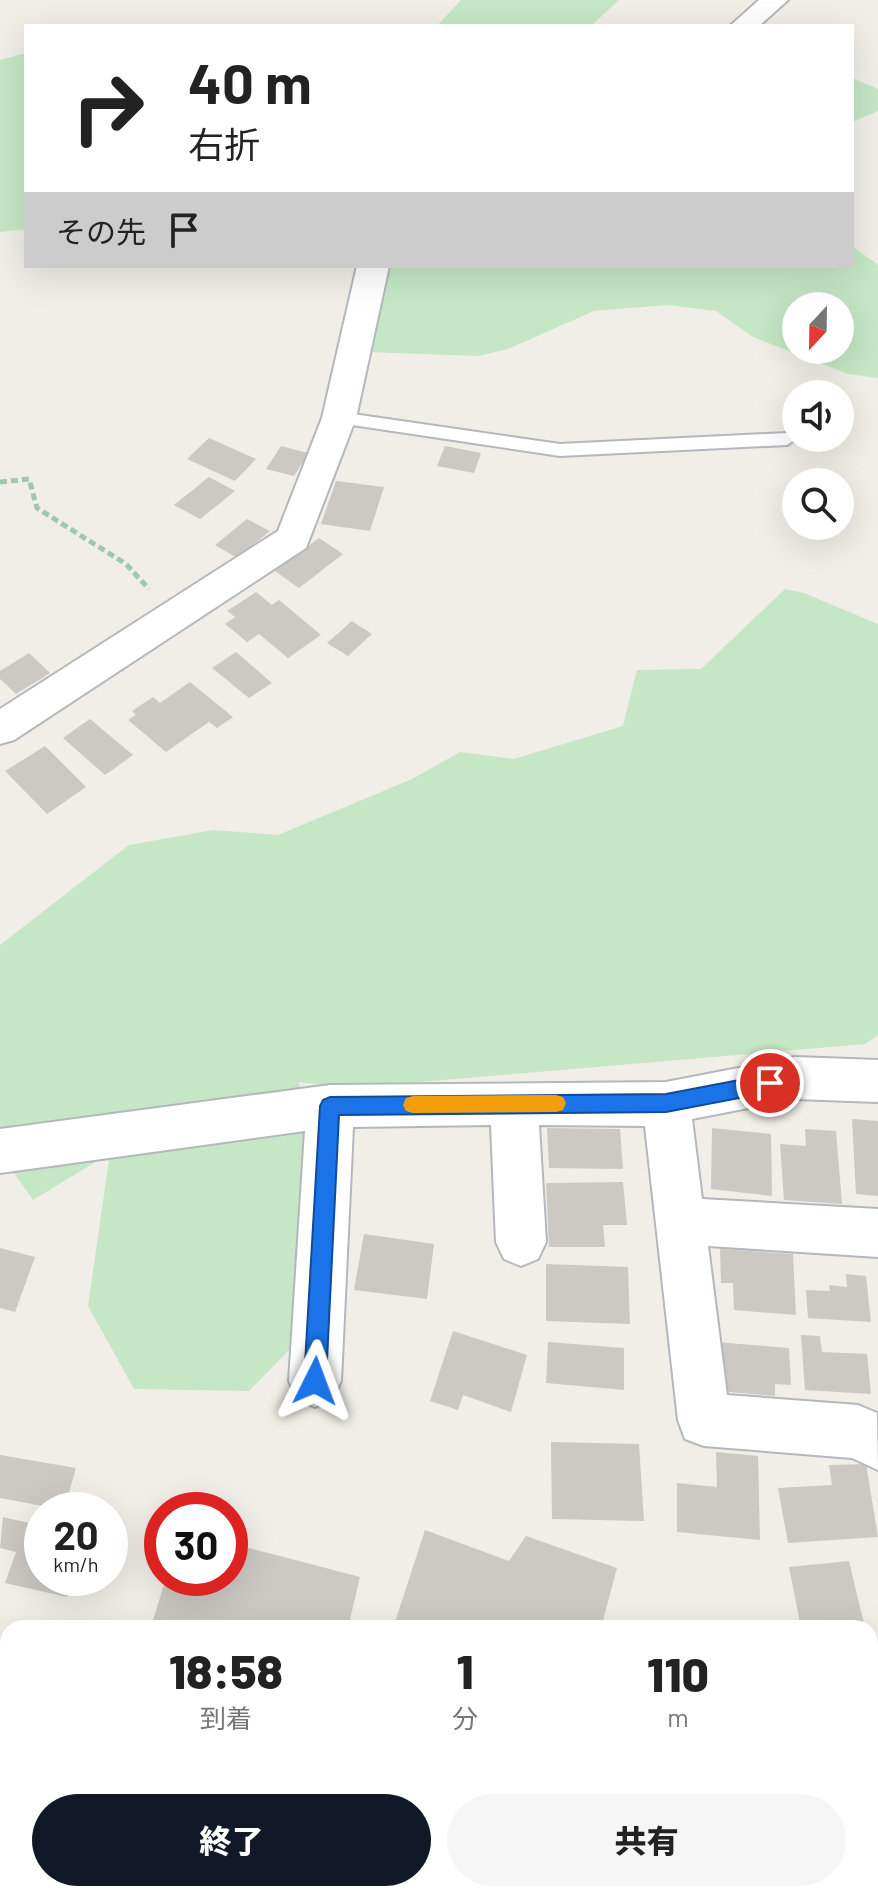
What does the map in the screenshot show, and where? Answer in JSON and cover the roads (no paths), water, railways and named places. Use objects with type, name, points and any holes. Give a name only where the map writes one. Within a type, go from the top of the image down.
[{"type":"street","points":[[745,24],[775,0]]},
{"type":"street","points":[[0,729],[293,539],[339,418],[373,268]]},
{"type":"street","points":[[0,1151],[330,1106],[666,1103],[795,1078],[878,1081]]},
{"type":"street","points":[[514,1103],[521,1242]]},
{"type":"street","points":[[666,1103],[704,1420],[858,1432],[878,1443]]},
{"type":"street","points":[[315,1381],[330,1106]]},
{"type":"street","points":[[678,1221],[878,1233]]},
{"type":"lane","points":[[339,418],[560,450],[782,439]]}]
